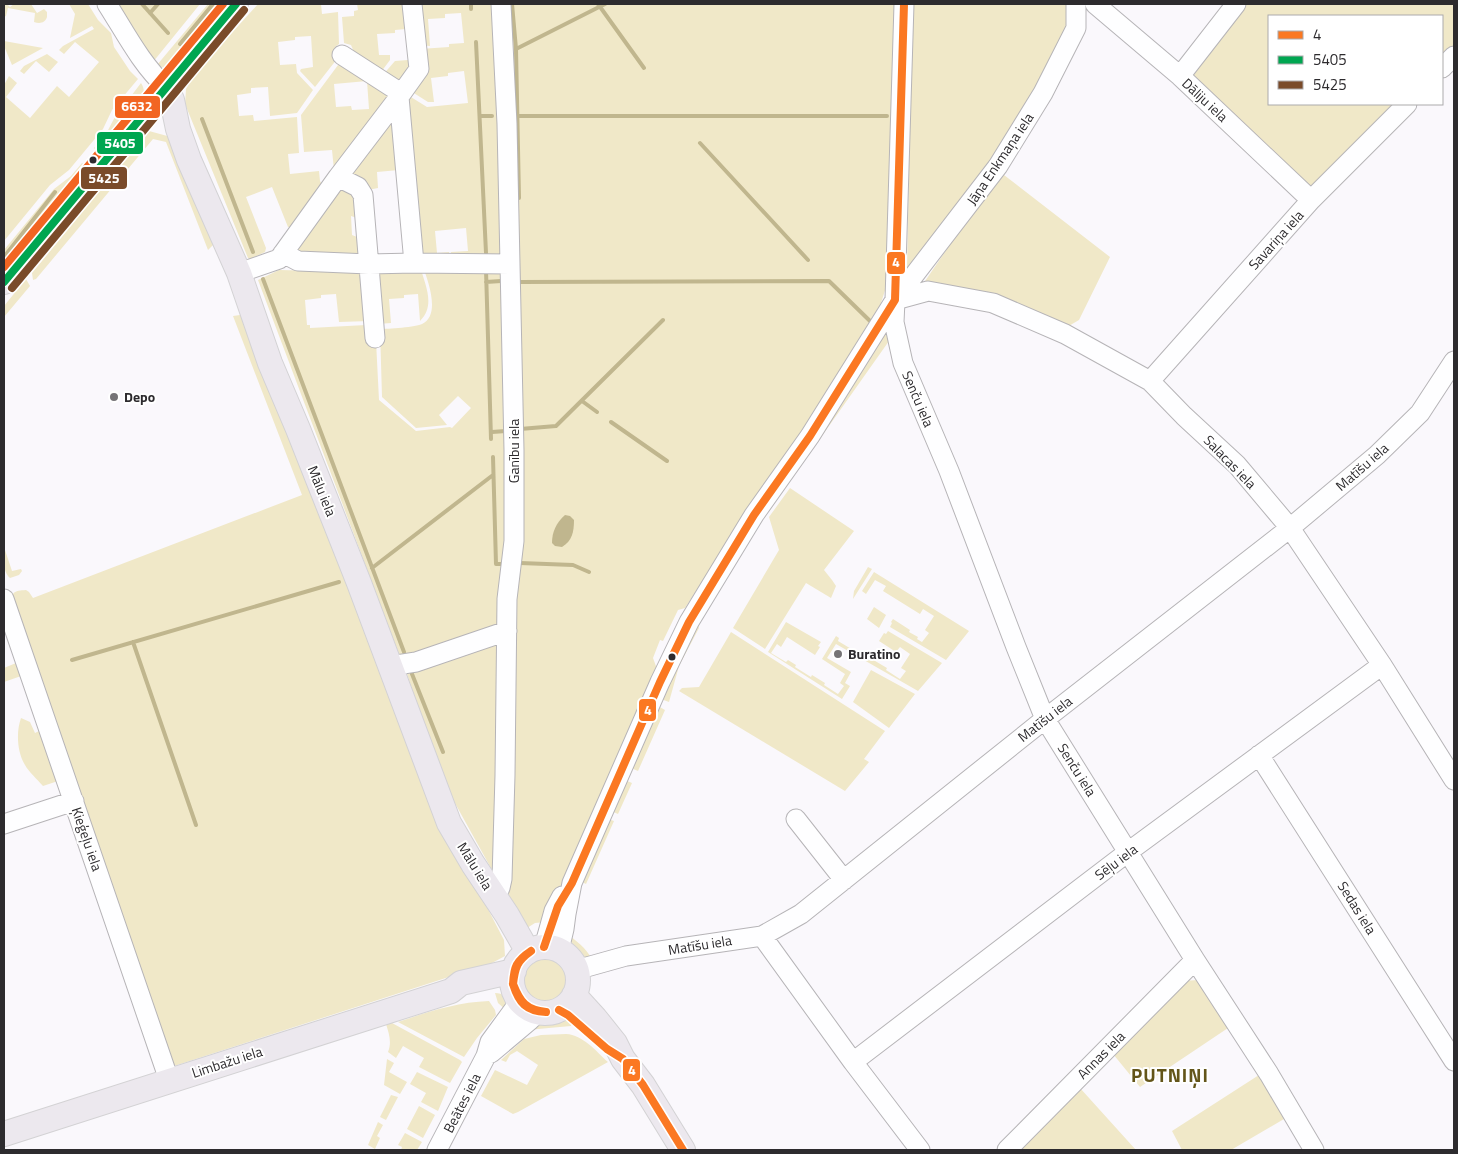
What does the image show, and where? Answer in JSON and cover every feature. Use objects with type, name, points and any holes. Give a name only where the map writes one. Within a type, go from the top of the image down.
[{"type":"main road","points":[[4,282],[236,4]]},
{"type":"main road","name":"Mālu iela","points":[[166,87],[172,100],[178,129],[189,160],[239,273],[270,363],[320,484],[449,823],[472,864],[493,894],[544,950],[566,956],[576,970]]},
{"type":"main road","points":[[544,950],[522,957],[536,997],[568,1015],[608,1049],[623,1059],[642,1085],[683,1150]]},
{"type":"main road","points":[[536,997],[577,988],[576,970]]},
{"type":"main road","name":"Limbažu iela","points":[[4,1134],[451,991],[491,990],[536,997]]},
{"type":"street","name":"Mālu iela","points":[[107,4],[149,70],[166,87]]},
{"type":"street","points":[[239,273],[279,259],[419,69],[412,4]]},
{"type":"street","name":"Ganību iela","points":[[493,894],[500,888],[502,880],[508,599],[514,532],[507,124],[501,4]]},
{"type":"street","points":[[544,950],[564,929],[572,883],[688,622],[754,515],[810,436],[895,300],[904,4]]},
{"type":"street","name":"Jāņa Enkmaņa iela","points":[[895,300],[998,166],[1043,93],[1076,28],[1076,4]]},
{"type":"street","name":"Dāliju iela","points":[[1095,4],[1180,76],[1311,200]]},
{"type":"street","points":[[1180,76],[1236,4]]},
{"type":"street","points":[[342,54],[400,95],[414,263]]},
{"type":"street","points":[[1443,67],[1454,56]]},
{"type":"street","name":"Savariņa iela","points":[[1150,381],[1311,200],[1405,105]]},
{"type":"street","points":[[338,177],[358,187],[363,195],[375,338]]},
{"type":"street","points":[[283,253],[298,261],[369,264],[510,264]]},
{"type":"street","name":"Salacas iela","points":[[895,300],[928,291],[993,304],[1065,334],[1150,381],[1236,465],[1290,528],[1382,665],[1454,780]]},
{"type":"street","name":"Senču iela","points":[[895,300],[894,322],[903,363],[949,471],[1045,719],[1195,960],[1274,1082],[1314,1150]]},
{"type":"street","name":"Matīšu iela","points":[[576,970],[626,956],[762,936],[801,914],[1045,719],[1290,528],[1377,455],[1420,413],[1454,361]]},
{"type":"street","name":"Ķieģeļu iela","points":[[4,599],[169,1080]]},
{"type":"street","points":[[390,666],[416,662],[507,631]]},
{"type":"street","name":"Sēļu iela","points":[[853,1062],[1128,852],[1382,665]]},
{"type":"street","name":"Sedas iela","points":[[1260,755],[1454,1061]]},
{"type":"street","points":[[4,824],[74,801]]},
{"type":"street","points":[[796,819],[844,880]]},
{"type":"street","points":[[762,936],[853,1062],[920,1150]]},
{"type":"street","name":"Annas iela","points":[[1007,1150],[1195,960]]},
{"type":"street","name":"Beātes iela","points":[[437,1150],[486,1056],[490,1042],[536,997]]},
{"type":"shaded area","points":[[4,4],[10,7],[14,4],[31,4],[37,13],[44,9],[47,12],[47,17],[44,22],[36,23],[34,22],[35,13],[8,8],[4,17]]},
{"type":"shaded area","points":[[69,4],[88,4],[98,20],[111,33],[114,47],[130,71],[138,79],[112,110],[103,129],[69,170],[50,185],[4,241],[4,85],[9,76],[17,83],[6,97],[30,118],[57,86],[69,97],[99,62],[75,42],[64,54],[59,50],[94,29],[92,26],[70,38],[75,14]]},
{"type":"shaded area","points":[[116,4],[200,4],[153,62]]},
{"type":"shaded area","points":[[208,4],[223,4],[169,67],[164,68],[157,65]]},
{"type":"shaded area","points":[[258,4],[321,4],[322,14],[338,12],[339,44],[335,47],[334,54],[337,59],[315,87],[300,71],[301,69],[313,67],[311,36],[295,37],[295,40],[278,42],[280,65],[296,64],[297,73],[313,90],[297,113],[270,116],[268,87],[251,88],[251,93],[237,95],[239,116],[253,115],[254,121],[297,117],[299,153],[288,154],[290,174],[319,171],[322,185],[291,228],[288,227],[272,187],[246,197],[266,248],[265,252],[250,259],[185,104],[186,89],[191,80]]},
{"type":"shaded area","points":[[357,4],[403,4],[415,68],[404,86],[381,77],[395,61],[408,60],[406,29],[395,30],[395,33],[377,34],[379,55],[390,55],[390,60],[378,76],[354,52],[351,45],[344,43],[342,17],[354,16],[354,11],[358,10]]},
{"type":"shaded area","points":[[419,4],[494,4],[502,256],[451,258],[451,252],[468,251],[466,228],[435,231],[437,253],[449,252],[449,258],[417,259],[406,94],[427,107],[468,103],[464,71],[448,73],[448,76],[431,78],[434,102],[428,102],[409,90],[420,49],[449,47],[449,44],[464,43],[461,13],[445,14],[445,18],[428,19],[430,46],[420,45]]},
{"type":"shaded area","points":[[503,4],[898,4],[890,275],[880,306],[856,352],[685,608],[678,610],[663,641],[660,640],[653,658],[657,669],[546,922],[535,923],[527,928],[507,892]]},
{"type":"shaded area","points":[[912,4],[1068,4],[1068,28],[996,163],[907,270]]},
{"type":"shaded area","points":[[1236,4],[1454,4],[1454,56],[1443,67],[1443,15],[1268,15],[1268,105],[1406,105],[1311,200],[1180,76]]},
{"type":"shaded area","points":[[4,41],[43,48],[12,65],[4,46]]},
{"type":"shaded area","points":[[47,54],[58,62],[49,72],[36,61],[24,74],[20,71],[24,66]]},
{"type":"shaded area","points":[[341,61],[394,93],[334,170],[332,150],[304,152],[301,115]],"holes":[[[367,81],[369,109],[352,110],[351,106],[336,107],[334,84]]]},
{"type":"shaded area","points":[[141,83],[144,94],[133,111],[129,108],[128,100]]},
{"type":"shaded area","points":[[122,107],[131,114],[97,151],[94,148],[106,134]]},
{"type":"shaded area","points":[[392,111],[399,170],[377,172],[378,188],[368,190],[344,175]]},
{"type":"shaded area","points":[[149,131],[171,137],[215,243],[208,250],[166,142],[153,139],[36,279],[33,280],[32,273]]},
{"type":"shaded area","points":[[82,163],[85,165],[73,179],[67,192],[4,266],[4,250],[54,189],[71,176]]},
{"type":"shaded area","points":[[1004,175],[1110,257],[1079,320],[1067,327],[921,287],[962,227]]},
{"type":"shaded area","points":[[337,187],[358,193],[360,219],[351,216],[352,235],[362,239],[361,254],[299,254],[297,248]]},
{"type":"shaded area","points":[[420,266],[428,295],[425,315],[420,321],[418,294],[404,295],[404,298],[389,299],[391,323],[378,324],[378,267]]},
{"type":"shaded area","points":[[423,267],[496,268],[502,274],[507,531],[497,628],[412,655],[399,654],[258,280],[279,270],[365,272],[370,321],[339,322],[336,294],[321,295],[321,298],[305,300],[307,325],[310,325],[310,328],[366,325],[376,341],[379,400],[416,431],[452,428],[471,408],[458,396],[439,415],[447,425],[416,428],[382,397],[380,329],[414,326],[428,320],[431,313],[432,297]]},
{"type":"shaded area","points":[[26,279],[30,286],[4,317],[4,306]]},
{"type":"shaded area","points":[[240,315],[244,317],[440,817],[504,940],[505,956],[492,963],[174,1066],[11,604],[12,596],[16,591],[26,590],[33,598],[302,495],[233,316]]},
{"type":"shaded area","points":[[887,329],[889,341],[764,518],[763,513]]},
{"type":"shaded area","points":[[790,488],[854,531],[824,570],[836,586],[831,598],[806,583],[765,649],[733,628],[779,550],[769,517]]},
{"type":"shaded area","points":[[565,515],[570,516],[574,520],[572,536],[562,547],[555,546],[552,543],[554,531],[559,521]]},
{"type":"shaded area","points":[[4,547],[12,571],[21,569],[22,571],[19,575],[10,578],[7,575],[4,564]]},
{"type":"shaded area","points":[[868,567],[872,569],[853,599],[854,591]]},
{"type":"shaded area","points":[[874,572],[969,631],[946,660],[890,627],[893,619],[910,630],[909,632],[918,637],[917,639],[922,642],[929,633],[925,630],[934,616],[923,609],[920,614],[883,591],[886,586],[875,580],[866,594],[862,591]]},
{"type":"shaded area","points":[[874,607],[886,615],[879,628],[867,619]]},
{"type":"shaded area","points":[[786,622],[821,642],[818,646],[820,647],[815,655],[787,637],[781,647],[777,644],[771,653],[786,662],[788,660],[796,665],[795,667],[825,683],[824,685],[838,694],[844,686],[840,683],[845,674],[822,659],[836,636],[839,638],[838,641],[887,668],[886,670],[900,679],[906,671],[901,668],[910,654],[900,647],[896,652],[879,641],[884,633],[886,634],[888,631],[942,663],[918,691],[836,644],[827,658],[851,672],[845,683],[850,686],[842,699],[768,652]]},
{"type":"shaded area","points":[[698,624],[699,628],[679,666],[669,702],[661,699]]},
{"type":"shaded area","points":[[731,632],[885,731],[864,759],[869,762],[845,791],[679,691],[682,688],[699,687]]},
{"type":"shaded area","points":[[501,642],[497,879],[446,787],[407,674]]},
{"type":"shaded area","points":[[16,663],[24,675],[4,682],[4,668]]},
{"type":"shaded area","points":[[871,670],[915,694],[889,728],[853,702]]},
{"type":"shaded area","points":[[658,706],[665,710],[638,771],[631,768]]},
{"type":"shaded area","points":[[21,718],[30,722],[35,733],[41,730],[61,780],[43,786],[27,768],[22,760],[18,742],[18,729]]},
{"type":"shaded area","points":[[625,780],[632,783],[618,814],[611,811]]},
{"type":"shaded area","points":[[608,819],[614,821],[586,884],[580,881]]},
{"type":"shaded area","points":[[566,934],[580,944],[591,958],[580,959],[574,954],[568,946]]},
{"type":"shaded area","points":[[545,954],[559,958],[567,966],[571,980],[567,994],[559,1002],[545,1006],[531,1002],[523,994],[519,980],[523,966],[531,958]]},
{"type":"shaded area","points":[[1199,980],[1228,1028],[1140,1087],[1113,1054],[1182,981]]},
{"type":"shaded area","points":[[495,993],[502,994],[507,998],[509,1007],[507,1011],[498,1003]]},
{"type":"shaded area","points":[[489,1001],[496,1015],[464,1057],[398,1022],[454,1005]]},
{"type":"shaded area","points":[[547,1017],[567,1019],[572,1023],[571,1026],[527,1030],[536,1021]]},
{"type":"shaded area","points":[[389,1023],[460,1060],[462,1062],[450,1083],[419,1067],[424,1058],[403,1046],[396,1058],[388,1052],[390,1041],[386,1024]]},
{"type":"shaded area","points":[[566,1034],[584,1040],[608,1062],[513,1114],[481,1096],[495,1070],[527,1085],[538,1065],[517,1051],[510,1055],[506,1062],[501,1060],[524,1039],[541,1035]]},
{"type":"shaded area","points":[[387,1059],[394,1063],[389,1072],[407,1082],[400,1094],[384,1085]]},
{"type":"shaded area","points":[[417,1072],[448,1087],[438,1111],[421,1102],[426,1093],[410,1084]]},
{"type":"shaded area","points":[[1259,1075],[1284,1119],[1231,1150],[1182,1150],[1172,1131]]},
{"type":"shaded area","points":[[1080,1088],[1136,1150],[1015,1150]]},
{"type":"shaded area","points":[[391,1095],[398,1097],[386,1120],[380,1117]]},
{"type":"shaded area","points":[[419,1106],[435,1115],[423,1138],[407,1129]]},
{"type":"shaded area","points":[[378,1122],[383,1125],[377,1136],[380,1138],[375,1149],[368,1145]]},
{"type":"shaded area","points":[[405,1133],[422,1142],[417,1150],[401,1150],[402,1147],[398,1145]]},
{"type":"waterway","points":[[142,4],[168,33]]},
{"type":"waterway","points":[[150,13],[158,4]]},
{"type":"waterway","points":[[180,44],[213,4]]},
{"type":"waterway","points":[[471,4],[471,9]]},
{"type":"waterway","points":[[512,4],[516,49],[519,198]]},
{"type":"waterway","points":[[598,4],[644,68]]},
{"type":"waterway","points":[[516,49],[605,4]]},
{"type":"waterway","points":[[476,42],[486,253]]},
{"type":"waterway","points":[[480,116],[492,116]]},
{"type":"waterway","points":[[517,116],[887,116]]},
{"type":"waterway","points":[[202,119],[253,252]]},
{"type":"waterway","points":[[700,143],[808,260]]},
{"type":"waterway","points":[[4,257],[55,192]]},
{"type":"waterway","points":[[486,270],[491,439]]},
{"type":"waterway","points":[[263,279],[404,652]]},
{"type":"waterway","points":[[486,282],[501,281]]},
{"type":"waterway","points":[[519,282],[829,281],[870,321]]},
{"type":"waterway","points":[[520,429],[556,426],[663,320]]},
{"type":"waterway","points":[[582,401],[597,412]]},
{"type":"waterway","points":[[611,422],[667,461]]},
{"type":"waterway","points":[[492,432],[506,431]]},
{"type":"waterway","points":[[493,457],[496,564],[502,564]]},
{"type":"waterway","points":[[372,568],[493,475]]},
{"type":"waterway","points":[[520,563],[573,565],[589,572]]},
{"type":"waterway","points":[[72,660],[339,582]]},
{"type":"waterway","points":[[133,642],[196,825]]},
{"type":"waterway","points":[[412,674],[443,752]]},
{"type":"transit line","name":"6632","points":[[4,267],[223,4]]},
{"type":"transit line","name":"5405","points":[[4,282],[236,4]]},
{"type":"transit line","name":"4","points":[[544,947],[558,906],[572,883],[660,682],[689,622],[754,515],[810,436],[895,300],[904,4]]},
{"type":"transit line","name":"5425","points":[[12,288],[244,10]]},
{"type":"transit line","name":"4","points":[[513,984],[517,965],[531,951]]},
{"type":"transit line","name":"4","points":[[513,984],[518,965],[531,951]]},
{"type":"transit line","name":"4","points":[[513,984],[518,996],[525,1004],[533,1009],[546,1012]]},
{"type":"transit line","name":"4","points":[[513,984],[524,1005],[533,1010],[546,1012]]},
{"type":"transit line","name":"4","points":[[559,1010],[568,1015],[607,1049],[623,1059],[643,1085],[683,1150]]},
{"type":"place","name":"Depo","points":[[114,397]]},
{"type":"place","name":"Buratino","points":[[838,654]]},
{"type":"district","name":"PUTNIŅI","points":[[1170,1075]]}]
